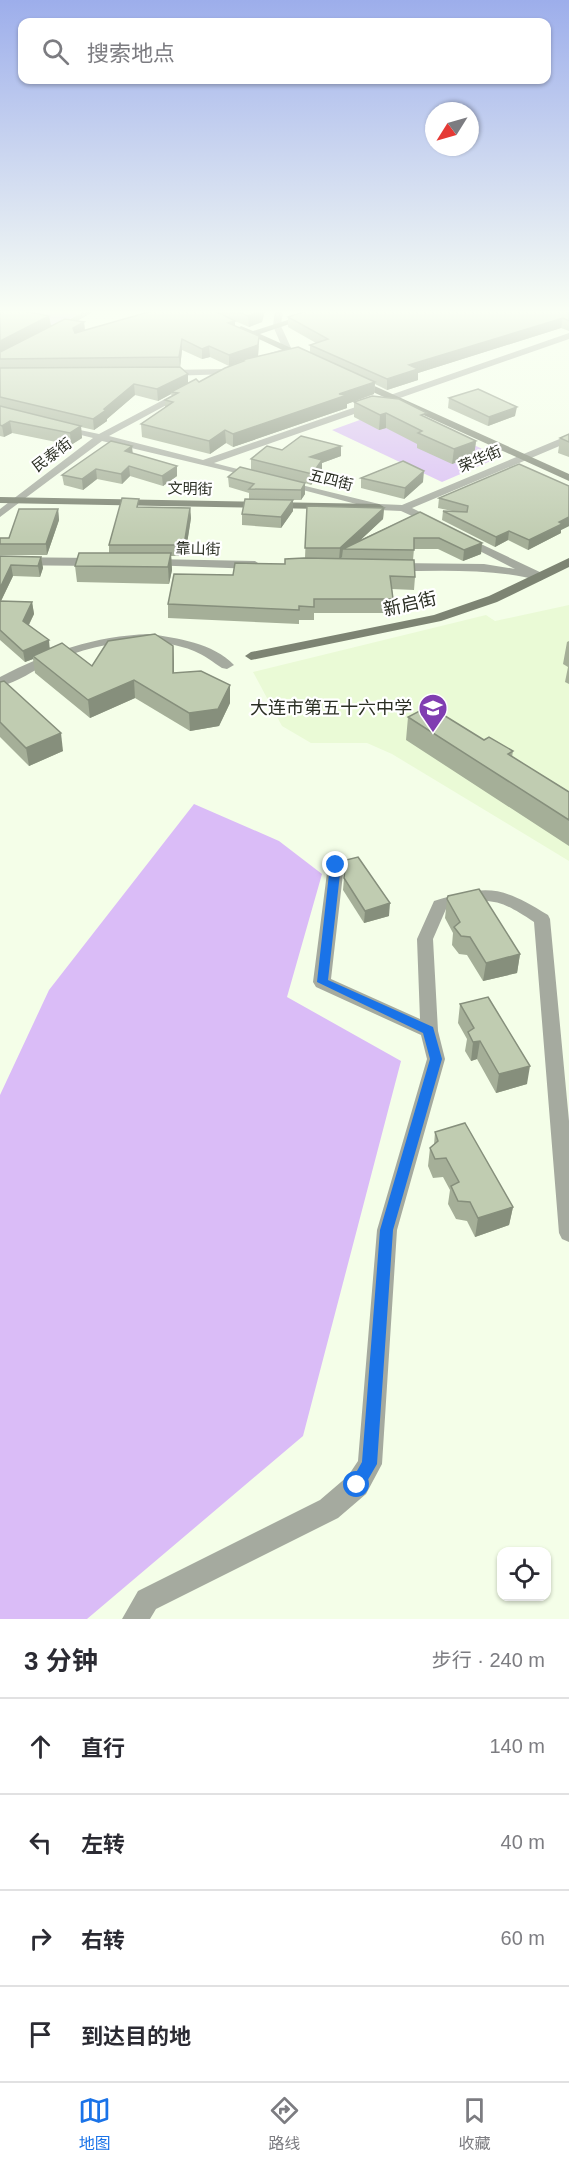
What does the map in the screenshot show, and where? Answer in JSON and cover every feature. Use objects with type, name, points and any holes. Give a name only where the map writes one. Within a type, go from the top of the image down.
[{"type":"street","name":"民泰街","points":[[0,514],[101,437],[192,387]]},
{"type":"street","points":[[368,387],[569,478]]},
{"type":"street","points":[[204,463],[425,387]]},
{"type":"street","name":"五四街","points":[[56,426],[379,507],[403,508],[540,576]]},
{"type":"street","name":"荣华街","points":[[403,508],[569,438]]},
{"type":"street","name":"文明街","points":[[0,500],[379,507]]},
{"type":"street","points":[[0,561],[106,562]]},
{"type":"street","name":"新启街","points":[[251,656],[437,618],[493,599],[569,562]]},
{"type":"street","name":"靠山街","points":[[142,563],[272,565]]},
{"type":"street","points":[[378,567],[484,568],[540,576]]},
{"type":"street","points":[[0,682],[40,660],[109,641],[135,638],[167,639],[200,649],[227,665]]},
{"type":"street","points":[[336,865],[322,982],[429,1030]]},
{"type":"street","points":[[135,1619],[147,1600],[329,1509],[357,1485],[370,1464],[387,1230],[436,1059],[429,1030],[425,939],[440,905],[480,893],[510,899],[542,919],[569,1233]]},
{"type":"shaded area","points":[[393,408],[500,457],[442,482],[332,430]]},
{"type":"shaded area","name":"大连市第五十六中学","points":[[569,605],[569,861],[392,754],[367,743],[311,743],[282,726],[253,672],[486,615],[495,621]]},
{"type":"shaded area","points":[[194,804],[279,841],[322,874],[287,997],[401,1061],[303,1436],[87,1619],[0,1619],[0,1095],[49,990]]},
{"type":"building","points":[[0,387],[131,387],[93,419],[0,397]]},
{"type":"building","points":[[181,387],[361,387],[339,394],[347,395],[233,434],[225,430],[209,441],[141,424],[173,402],[165,400],[178,393],[171,392]]},
{"type":"building","points":[[478,389],[517,407],[489,417],[449,398]]},
{"type":"building","points":[[372,396],[399,399],[427,413],[421,415],[476,441],[454,449],[418,433],[422,431],[386,413],[380,415],[354,402]]},
{"type":"building","points":[[0,406],[81,426],[70,433],[10,421],[2,426],[0,425]]},
{"type":"building","points":[[569,434],[569,442],[560,438]]},
{"type":"building","points":[[301,436],[341,446],[310,457],[322,460],[312,474],[251,459],[267,446],[282,450]]},
{"type":"building","points":[[111,441],[132,446],[125,451],[177,466],[162,476],[129,466],[121,474],[96,469],[82,479],[62,475]]},
{"type":"building","points":[[403,461],[424,471],[405,488],[361,478]]},
{"type":"building","points":[[519,464],[569,486],[569,517],[559,522],[562,524],[529,540],[509,531],[496,537],[443,511],[467,512],[468,506],[439,498]]},
{"type":"building","points":[[240,467],[305,483],[301,490],[249,489],[254,484],[228,477]]},
{"type":"building","points":[[122,498],[139,499],[137,507],[190,508],[184,545],[109,545]]},
{"type":"building","points":[[245,499],[293,500],[281,517],[242,514]]},
{"type":"building","points":[[307,506],[384,508],[340,548],[305,548]]},
{"type":"building","points":[[19,509],[58,509],[46,544],[0,544],[0,538],[9,538]]},
{"type":"building","points":[[420,512],[482,543],[464,550],[439,538],[414,538],[414,550],[343,549]]},
{"type":"building","points":[[79,553],[171,553],[168,567],[75,566]]},
{"type":"building","points":[[0,556],[41,557],[38,566],[11,565],[0,588]]},
{"type":"building","points":[[285,559],[414,560],[415,577],[390,576],[393,599],[314,599],[314,607],[299,606],[299,610],[168,604],[174,574],[233,575],[235,563],[285,564]]},
{"type":"building","points":[[0,601],[32,602],[23,621],[49,640],[23,651],[0,630]]},
{"type":"building","points":[[155,634],[173,646],[173,673],[201,671],[230,685],[218,709],[189,713],[134,680],[88,700],[33,656],[62,643],[92,666],[108,641]]},
{"type":"building","points":[[4,681],[61,733],[26,748],[0,722],[0,682]]},
{"type":"building","points":[[429,706],[484,740],[489,737],[513,751],[508,754],[569,792],[569,820],[408,717]]},
{"type":"building","points":[[358,857],[390,903],[365,911],[344,878],[346,860]]},
{"type":"building","points":[[479,889],[520,954],[486,963],[470,937],[461,936],[454,927],[460,922],[447,899],[448,896]]},
{"type":"building","points":[[488,997],[530,1066],[499,1074],[480,1041],[473,1042],[468,1032],[474,1028],[460,1004]]},
{"type":"building","points":[[465,1123],[513,1207],[478,1218],[470,1202],[458,1201],[451,1186],[459,1182],[446,1158],[435,1159],[430,1148],[438,1141],[435,1132]]},
{"type":"place","name":"大连市第五十六中学","points":[[433,734]]},
{"type":"route","points":[[336,865],[322,982],[429,1030],[436,1059],[387,1230],[370,1464],[357,1485]]}]
